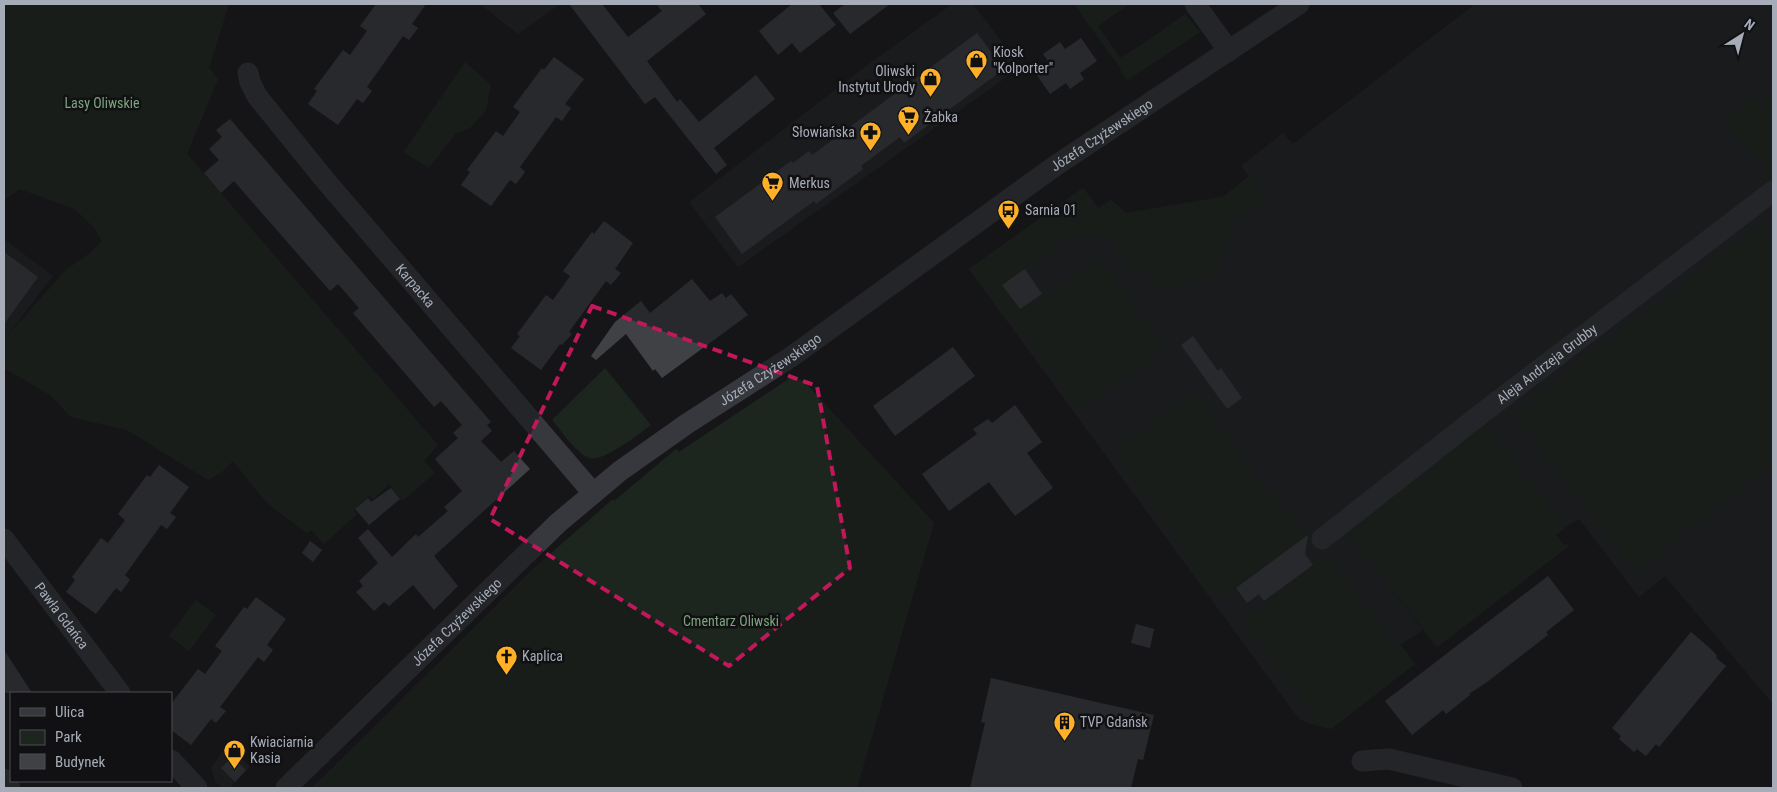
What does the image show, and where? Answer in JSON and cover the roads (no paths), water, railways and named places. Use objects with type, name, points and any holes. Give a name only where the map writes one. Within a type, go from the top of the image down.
[{"type":"street","points":[[1195,4],[1229,50]]},
{"type":"street","name":"Józefa Czyżewskiego","points":[[286,788],[558,523],[620,471],[688,423],[791,357],[1054,166],[1299,4]]},
{"type":"street","name":"Karpacka","points":[[248,73],[257,96],[324,180],[593,494]]},
{"type":"street","name":"Aleja Andrzeja Grubby","points":[[1322,539],[1481,414],[1773,191]]},
{"type":"street","name":"Pawła Gdańca","points":[[4,538],[119,692]]},
{"type":"street","points":[[1362,761],[1389,759],[1512,788]]},
{"type":"street","points":[[172,761],[197,788]]},
{"type":"street","points":[[4,779],[10,788]]},
{"type":"place","name":"Kiosk \"Kolporter\"","points":[[977,79]]},
{"type":"place","name":"Oliwski Instytut Urody","points":[[931,98]]},
{"type":"place","name":"Żabka","points":[[908,136]]},
{"type":"place","name":"Słowiańska","points":[[871,151]]},
{"type":"place","name":"Merkus","points":[[773,202]]},
{"type":"place","name":"Sarnia 01","points":[[1009,229]]},
{"type":"place","name":"Kaplica","points":[[506,675]]},
{"type":"place","name":"TVP Gdańsk","points":[[1064,741]]},
{"type":"place","name":"Kwiaciarnia Kasia","points":[[234,769]]},
{"type":"park label","name":"Lasy Oliwskie","points":[[102,103]]},
{"type":"park label","name":"Cmentarz Oliwski","points":[[731,621]]}]
